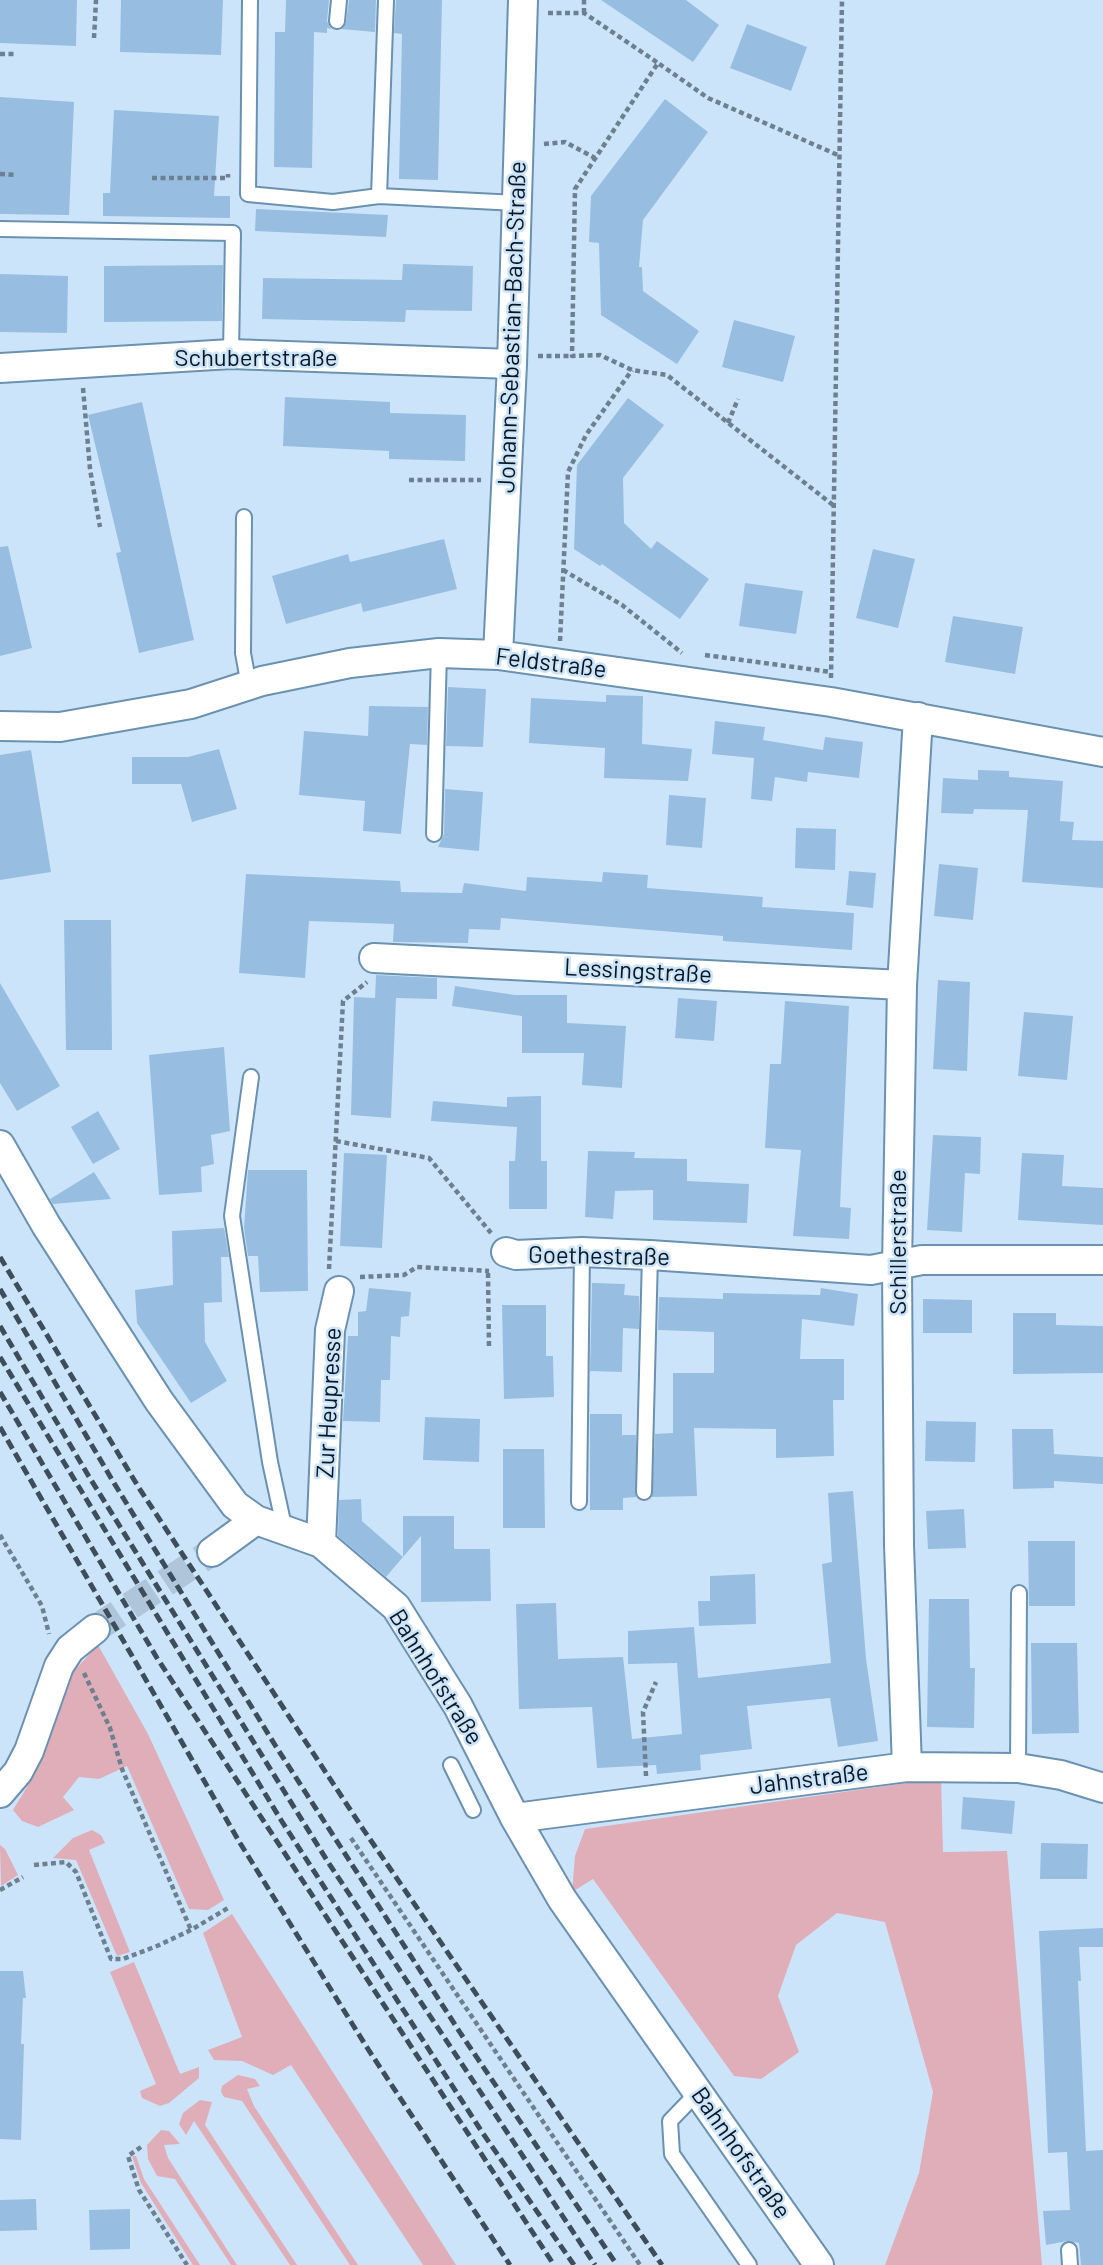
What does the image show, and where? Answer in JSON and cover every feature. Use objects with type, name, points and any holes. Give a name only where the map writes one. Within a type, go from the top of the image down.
[{"type":"street","name":"Johann-Sebastian-Bach-Straße","points":[[498,654],[512,360],[523,7]]},
{"type":"street","name":"Schubertstraße","points":[[0,368],[231,354],[512,360]]},
{"type":"street","name":"Feldstraße","points":[[0,726],[60,727],[191,704],[249,686],[350,663],[439,653],[498,654],[831,702],[1103,752]]},
{"type":"street","name":"Schillerstraße","points":[[907,1767],[899,1545],[897,1266],[902,985],[918,717]]},
{"type":"street","name":"Lessingstraße","points":[[374,958],[902,985]]},
{"type":"street","name":"Bahnhofstraße","points":[[0,1146],[46,1224],[159,1401],[235,1505],[256,1520],[321,1543],[396,1607],[458,1706],[515,1818],[562,1899],[819,2265]]},
{"type":"street","name":"Goethestraße","points":[[497,1262],[516,1255],[582,1252],[871,1270],[922,1260],[1103,1260]]},
{"type":"street","name":"Zur Heupresse","points":[[321,1543],[330,1330],[346,1284]]},
{"type":"street","points":[[212,1552],[256,1520]]},
{"type":"street","points":[[0,1793],[18,1772],[29,1751],[65,1658],[95,1629]]},
{"type":"street","name":"Jahnstraße","points":[[515,1818],[907,1767],[1018,1768],[1061,1774],[1103,1788]]},
{"type":"lane","points":[[250,0],[248,194],[333,202],[379,196],[517,203]]},
{"type":"lane","points":[[337,21],[339,0]]},
{"type":"lane","points":[[379,196],[386,0]]},
{"type":"lane","points":[[0,229],[233,233],[231,354]]},
{"type":"lane","points":[[244,517],[243,653],[249,686]]},
{"type":"lane","points":[[434,834],[439,653]]},
{"type":"lane","points":[[251,1077],[232,1216],[270,1462],[285,1531]]},
{"type":"lane","points":[[579,1502],[582,1252]]},
{"type":"lane","points":[[644,1492],[650,1255]]},
{"type":"lane","points":[[1018,1768],[1019,1593]]},
{"type":"lane","points":[[451,1765],[473,1810]]},
{"type":"lane","points":[[698,2092],[670,2121],[672,2154],[749,2265]]},
{"type":"lane","points":[[1069,2250],[1070,2265]]},
{"type":"path","points":[[94,38],[96,0]]},
{"type":"path","points":[[584,0],[584,13]]},
{"type":"path","points":[[831,702],[842,0]]},
{"type":"path","points":[[523,7],[584,13],[708,98],[840,156]]},
{"type":"path","points":[[0,54],[15,54]]},
{"type":"path","points":[[572,356],[575,189],[658,62]]},
{"type":"path","points":[[519,147],[565,142],[595,158]]},
{"type":"path","points":[[152,178],[228,178],[228,163]]},
{"type":"path","points":[[0,174],[16,174]]},
{"type":"path","points":[[512,360],[600,355],[632,370],[667,375],[833,505]]},
{"type":"path","points":[[81,363],[90,469],[100,527]]},
{"type":"path","points":[[559,663],[568,472],[586,435],[632,370]]},
{"type":"path","points":[[728,423],[738,400]]},
{"type":"path","points":[[408,480],[506,480]]},
{"type":"path","points":[[563,570],[622,605],[680,653],[758,660],[831,672]]},
{"type":"path","points":[[374,958],[368,980],[343,1001],[329,1279],[346,1284],[404,1275],[417,1268],[497,1262],[489,1347]]},
{"type":"path","name":"Goethestraße","points":[[335,1141],[429,1158],[497,1262]]},
{"type":"path","points":[[0,1535],[42,1606],[52,1653],[65,1658],[110,1728],[122,1769],[191,1930]]},
{"type":"path","points":[[648,1800],[643,1712],[656,1682]]},
{"type":"path","points":[[351,1838],[640,2265]]},
{"type":"path","points":[[34,1865],[66,1862],[76,1872],[111,1959],[123,1959],[191,1930],[228,1908]]},
{"type":"path","points":[[0,1889],[23,1877]]},
{"type":"path","points":[[141,2147],[128,2156],[139,2190],[187,2265]]},
{"type":"shaded area","points":[[98,1645],[148,1734],[224,1900],[208,1910],[189,1909],[127,1766],[99,1779],[79,1777],[63,1797],[74,1810],[38,1827],[22,1821],[13,1810],[30,1782],[72,1673]]},
{"type":"shaded area","points":[[941,1778],[943,1852],[1007,1851],[1042,2265],[885,2265],[919,2173],[933,2092],[885,1922],[837,1913],[796,1945],[778,1996],[799,2052],[761,2079],[734,2076],[593,1879],[572,1892],[575,1856],[585,1829]]},
{"type":"shaded area","points":[[92,1830],[101,1835],[105,1843],[89,1850],[130,1952],[117,1956],[76,1860],[53,1858],[73,1838]]},
{"type":"shaded area","points":[[0,1845],[5,1849],[18,1875],[1,1886]]},
{"type":"shaded area","points":[[232,1914],[456,2265],[423,2265],[291,2065],[273,2075],[242,2061],[214,2060],[208,2050],[242,2037],[203,1933]]},
{"type":"shaded area","points":[[134,1962],[180,2074],[199,2067],[199,2078],[169,2103],[160,2106],[142,2098],[140,2091],[156,2084],[110,1972]]},
{"type":"shaded area","points":[[238,2075],[255,2079],[260,2086],[247,2089],[254,2106],[358,2265],[350,2265],[242,2101],[224,2097],[222,2086]]},
{"type":"shaded area","points":[[200,2100],[212,2102],[205,2125],[297,2265],[290,2265],[194,2121],[186,2135],[179,2124],[183,2113]]},
{"type":"shaded area","points":[[161,2130],[169,2131],[180,2144],[164,2145],[168,2158],[237,2265],[231,2265],[175,2179],[157,2176],[148,2159],[147,2145]]},
{"type":"shaded area","points":[[132,2156],[136,2156],[144,2179],[200,2265],[193,2265],[141,2183]]},
{"type":"building","points":[[0,0],[77,0],[76,46],[0,43]]},
{"type":"building","points":[[121,0],[223,0],[221,55],[120,52]]},
{"type":"building","points":[[286,0],[329,0],[327,21],[331,29],[327,28],[327,33],[314,32],[312,168],[274,167],[275,32],[285,32]]},
{"type":"building","points":[[349,0],[376,0],[375,32],[341,29],[346,23]]},
{"type":"building","points":[[396,0],[442,0],[438,180],[399,179],[402,34],[394,33]]},
{"type":"building","points":[[601,0],[686,0],[719,25],[693,62]]},
{"type":"building","points":[[747,24],[807,47],[791,91],[730,68]]},
{"type":"building","points":[[0,97],[74,102],[69,215],[0,214]]},
{"type":"building","points":[[665,99],[708,132],[643,220],[639,267],[642,267],[643,291],[699,331],[677,364],[601,315],[599,243],[589,242],[591,196]]},
{"type":"building","points":[[114,110],[219,116],[214,196],[230,196],[230,218],[103,216],[103,193],[110,193]]},
{"type":"building","points":[[256,209],[388,215],[386,237],[255,231]]},
{"type":"building","points":[[403,264],[473,266],[472,311],[406,310],[405,322],[262,319],[263,278],[402,280]]},
{"type":"building","points":[[223,265],[222,321],[104,322],[104,266]]},
{"type":"building","points":[[0,274],[68,276],[67,333],[0,332]]},
{"type":"building","points":[[734,320],[795,336],[783,382],[722,367]]},
{"type":"building","points":[[285,397],[390,402],[390,413],[466,415],[465,461],[389,459],[389,451],[283,446]]},
{"type":"building","points":[[628,398],[664,425],[623,478],[624,523],[651,549],[657,541],[709,579],[680,619],[602,564],[600,566],[574,549],[577,465]]},
{"type":"building","points":[[142,402],[194,640],[139,653],[116,553],[121,552],[88,415]]},
{"type":"building","points":[[444,539],[457,589],[363,612],[361,603],[286,624],[272,576],[348,554],[350,562]]},
{"type":"building","points":[[8,546],[32,648],[0,656],[0,547]]},
{"type":"building","points":[[873,549],[915,559],[898,628],[856,618]]},
{"type":"building","points":[[745,583],[803,591],[796,634],[739,626]]},
{"type":"building","points":[[953,616],[1023,627],[1015,674],[945,662]]},
{"type":"building","points":[[448,687],[486,689],[483,747],[446,746]]},
{"type":"building","points":[[606,695],[643,696],[642,744],[692,749],[688,781],[604,778],[605,748],[529,743],[531,698],[606,702]]},
{"type":"building","points":[[369,706],[428,707],[427,745],[410,744],[401,834],[363,831],[365,801],[299,795],[304,731],[368,736]]},
{"type":"building","points":[[715,721],[765,727],[763,740],[823,750],[825,737],[863,742],[859,778],[808,772],[807,782],[775,777],[772,801],[751,799],[754,758],[712,754]]},
{"type":"building","points":[[219,749],[237,809],[192,822],[181,784],[132,784],[132,757],[188,757]]},
{"type":"building","points":[[31,750],[51,872],[0,880],[0,755]]},
{"type":"building","points":[[978,770],[1009,771],[1009,777],[1063,781],[1060,821],[1074,822],[1072,840],[1103,841],[1103,888],[1022,882],[1028,810],[974,809],[973,814],[941,813],[943,778],[978,780]]},
{"type":"building","points":[[445,789],[483,792],[479,851],[438,847],[444,834]]},
{"type":"building","points":[[669,795],[706,798],[702,848],[666,845]]},
{"type":"building","points":[[796,828],[836,829],[835,870],[795,868]]},
{"type":"building","points":[[939,864],[978,868],[973,920],[934,916]]},
{"type":"building","points":[[849,871],[876,873],[873,908],[846,905]]},
{"type":"building","points":[[603,872],[648,875],[647,888],[763,897],[762,907],[854,913],[852,950],[723,941],[723,936],[501,918],[500,930],[469,929],[468,943],[393,942],[394,924],[309,921],[305,978],[239,973],[246,874],[400,881],[401,892],[462,893],[464,883],[526,891],[527,877],[602,882]]},
{"type":"building","points":[[64,920],[111,920],[112,1050],[66,1050]]},
{"type":"building","points":[[376,975],[437,978],[437,999],[396,998],[391,1118],[351,1115],[354,997],[375,998]]},
{"type":"building","points":[[938,980],[970,982],[967,1071],[933,1069]]},
{"type":"building","points":[[0,983],[60,1086],[17,1111],[0,1083]]},
{"type":"building","points":[[455,986],[515,995],[567,995],[567,1023],[626,1026],[622,1088],[582,1085],[584,1053],[522,1053],[522,1016],[452,1006]]},
{"type":"building","points":[[678,998],[717,1001],[714,1041],[675,1038]]},
{"type":"building","points":[[785,1001],[849,1006],[840,1207],[851,1208],[849,1239],[793,1236],[801,1150],[765,1148],[770,1064],[781,1064]]},
{"type":"building","points":[[1024,1012],[1073,1016],[1067,1080],[1018,1076]]},
{"type":"building","points":[[224,1047],[230,1131],[211,1135],[214,1164],[201,1167],[202,1192],[159,1195],[149,1055]]},
{"type":"building","points":[[541,1096],[541,1161],[547,1161],[547,1209],[509,1209],[509,1161],[515,1161],[517,1127],[431,1121],[433,1101],[507,1107],[507,1097]]},
{"type":"building","points":[[98,1111],[120,1149],[93,1164],[71,1127]]},
{"type":"building","points":[[933,1135],[981,1137],[980,1174],[965,1173],[962,1232],[927,1230]]},
{"type":"building","points":[[588,1151],[635,1152],[634,1158],[687,1159],[687,1181],[749,1184],[747,1223],[653,1220],[653,1190],[615,1191],[613,1219],[585,1217]]},
{"type":"building","points":[[344,1153],[387,1155],[382,1248],[340,1246]]},
{"type":"building","points":[[1022,1153],[1064,1155],[1062,1186],[1103,1188],[1103,1225],[1018,1220]]},
{"type":"building","points":[[248,1170],[307,1170],[308,1291],[260,1292],[258,1256],[248,1256],[244,1228]]},
{"type":"building","points":[[94,1172],[111,1199],[53,1204],[50,1199]]},
{"type":"building","points":[[224,1228],[229,1257],[221,1257],[222,1302],[204,1303],[205,1342],[227,1381],[191,1403],[137,1323],[135,1290],[173,1285],[172,1231]]},
{"type":"building","points":[[592,1283],[625,1284],[624,1295],[639,1296],[639,1329],[623,1328],[622,1372],[590,1371]]},
{"type":"building","points":[[369,1288],[411,1292],[409,1316],[401,1317],[400,1337],[391,1336],[390,1380],[381,1380],[380,1422],[343,1421],[348,1336],[358,1336],[358,1312],[366,1311]]},
{"type":"building","points":[[821,1288],[858,1294],[854,1326],[802,1319],[800,1359],[844,1359],[844,1400],[833,1400],[834,1456],[776,1458],[776,1429],[694,1428],[697,1496],[652,1497],[655,1434],[673,1433],[673,1373],[714,1373],[714,1332],[658,1330],[659,1297],[723,1299],[723,1293],[820,1295]]},
{"type":"building","points":[[923,1299],[972,1300],[972,1333],[923,1333]]},
{"type":"building","points":[[502,1305],[546,1305],[546,1356],[553,1356],[554,1397],[504,1399]]},
{"type":"building","points":[[1013,1313],[1056,1313],[1056,1325],[1103,1326],[1103,1373],[1013,1374]]},
{"type":"building","points":[[590,1414],[622,1414],[622,1435],[636,1435],[636,1497],[623,1498],[623,1510],[590,1510]]},
{"type":"building","points":[[425,1417],[480,1419],[479,1462],[423,1460]]},
{"type":"building","points":[[926,1421],[976,1422],[975,1462],[925,1461]]},
{"type":"building","points":[[1012,1429],[1053,1429],[1054,1454],[1103,1457],[1103,1484],[1054,1481],[1054,1488],[1013,1489]]},
{"type":"building","points":[[503,1449],[544,1449],[545,1528],[503,1528]]},
{"type":"building","points":[[853,1491],[866,1659],[878,1741],[838,1747],[830,1698],[747,1706],[752,1749],[700,1755],[701,1770],[657,1774],[656,1765],[597,1768],[592,1707],[519,1709],[516,1604],[556,1603],[558,1659],[623,1657],[632,1739],[682,1734],[677,1663],[628,1664],[628,1631],[694,1627],[698,1678],[831,1663],[822,1564],[832,1562],[828,1493]]},
{"type":"building","points":[[361,1499],[362,1521],[403,1557],[386,1577],[338,1536],[339,1500]]},
{"type":"building","points":[[964,1509],[966,1548],[928,1549],[926,1511]]},
{"type":"building","points":[[403,1516],[454,1516],[454,1549],[490,1549],[491,1601],[421,1602],[421,1536],[403,1557]]},
{"type":"building","points":[[1028,1541],[1075,1541],[1075,1606],[1029,1606]]},
{"type":"building","points":[[755,1574],[756,1624],[699,1626],[698,1601],[710,1601],[710,1576]]},
{"type":"building","points":[[929,1599],[969,1599],[970,1668],[975,1668],[974,1728],[927,1727]]},
{"type":"building","points":[[1031,1643],[1077,1643],[1079,1733],[1032,1734]]},
{"type":"building","points":[[963,1797],[1015,1801],[1012,1834],[961,1829]]},
{"type":"building","points":[[1041,1843],[1088,1844],[1087,1879],[1040,1879]]},
{"type":"building","points":[[1103,1928],[1103,1947],[1079,1947],[1081,1981],[1078,1981],[1086,2151],[1103,2150],[1103,2265],[1081,2265],[1079,2243],[1068,2241],[1046,2245],[1043,2211],[1070,2210],[1067,2152],[1048,2153],[1039,1931]]},
{"type":"building","points":[[0,1971],[23,1971],[26,1998],[23,1998],[21,2044],[24,2044],[21,2140],[0,2139]]},
{"type":"building","points":[[36,2199],[37,2230],[0,2231],[0,2200]]},
{"type":"building","points":[[130,2209],[130,2249],[90,2250],[89,2210]]},
{"type":"tunnel","points":[[95,1629],[212,1552]]},
{"type":"railway","points":[[0,1257],[139,1488],[363,1829],[662,2265]]},
{"type":"railway","points":[[0,1289],[114,1483],[275,1745],[461,2034],[617,2265]]},
{"type":"railway","points":[[0,1326],[88,1475],[328,1862],[595,2265]]},
{"type":"railway","points":[[0,1357],[281,1820],[482,2132],[574,2265]]},
{"type":"railway","points":[[0,1392],[157,1658],[554,2265]]},
{"type":"railway","points":[[0,1427],[240,1843],[366,2046],[510,2265]]}]
